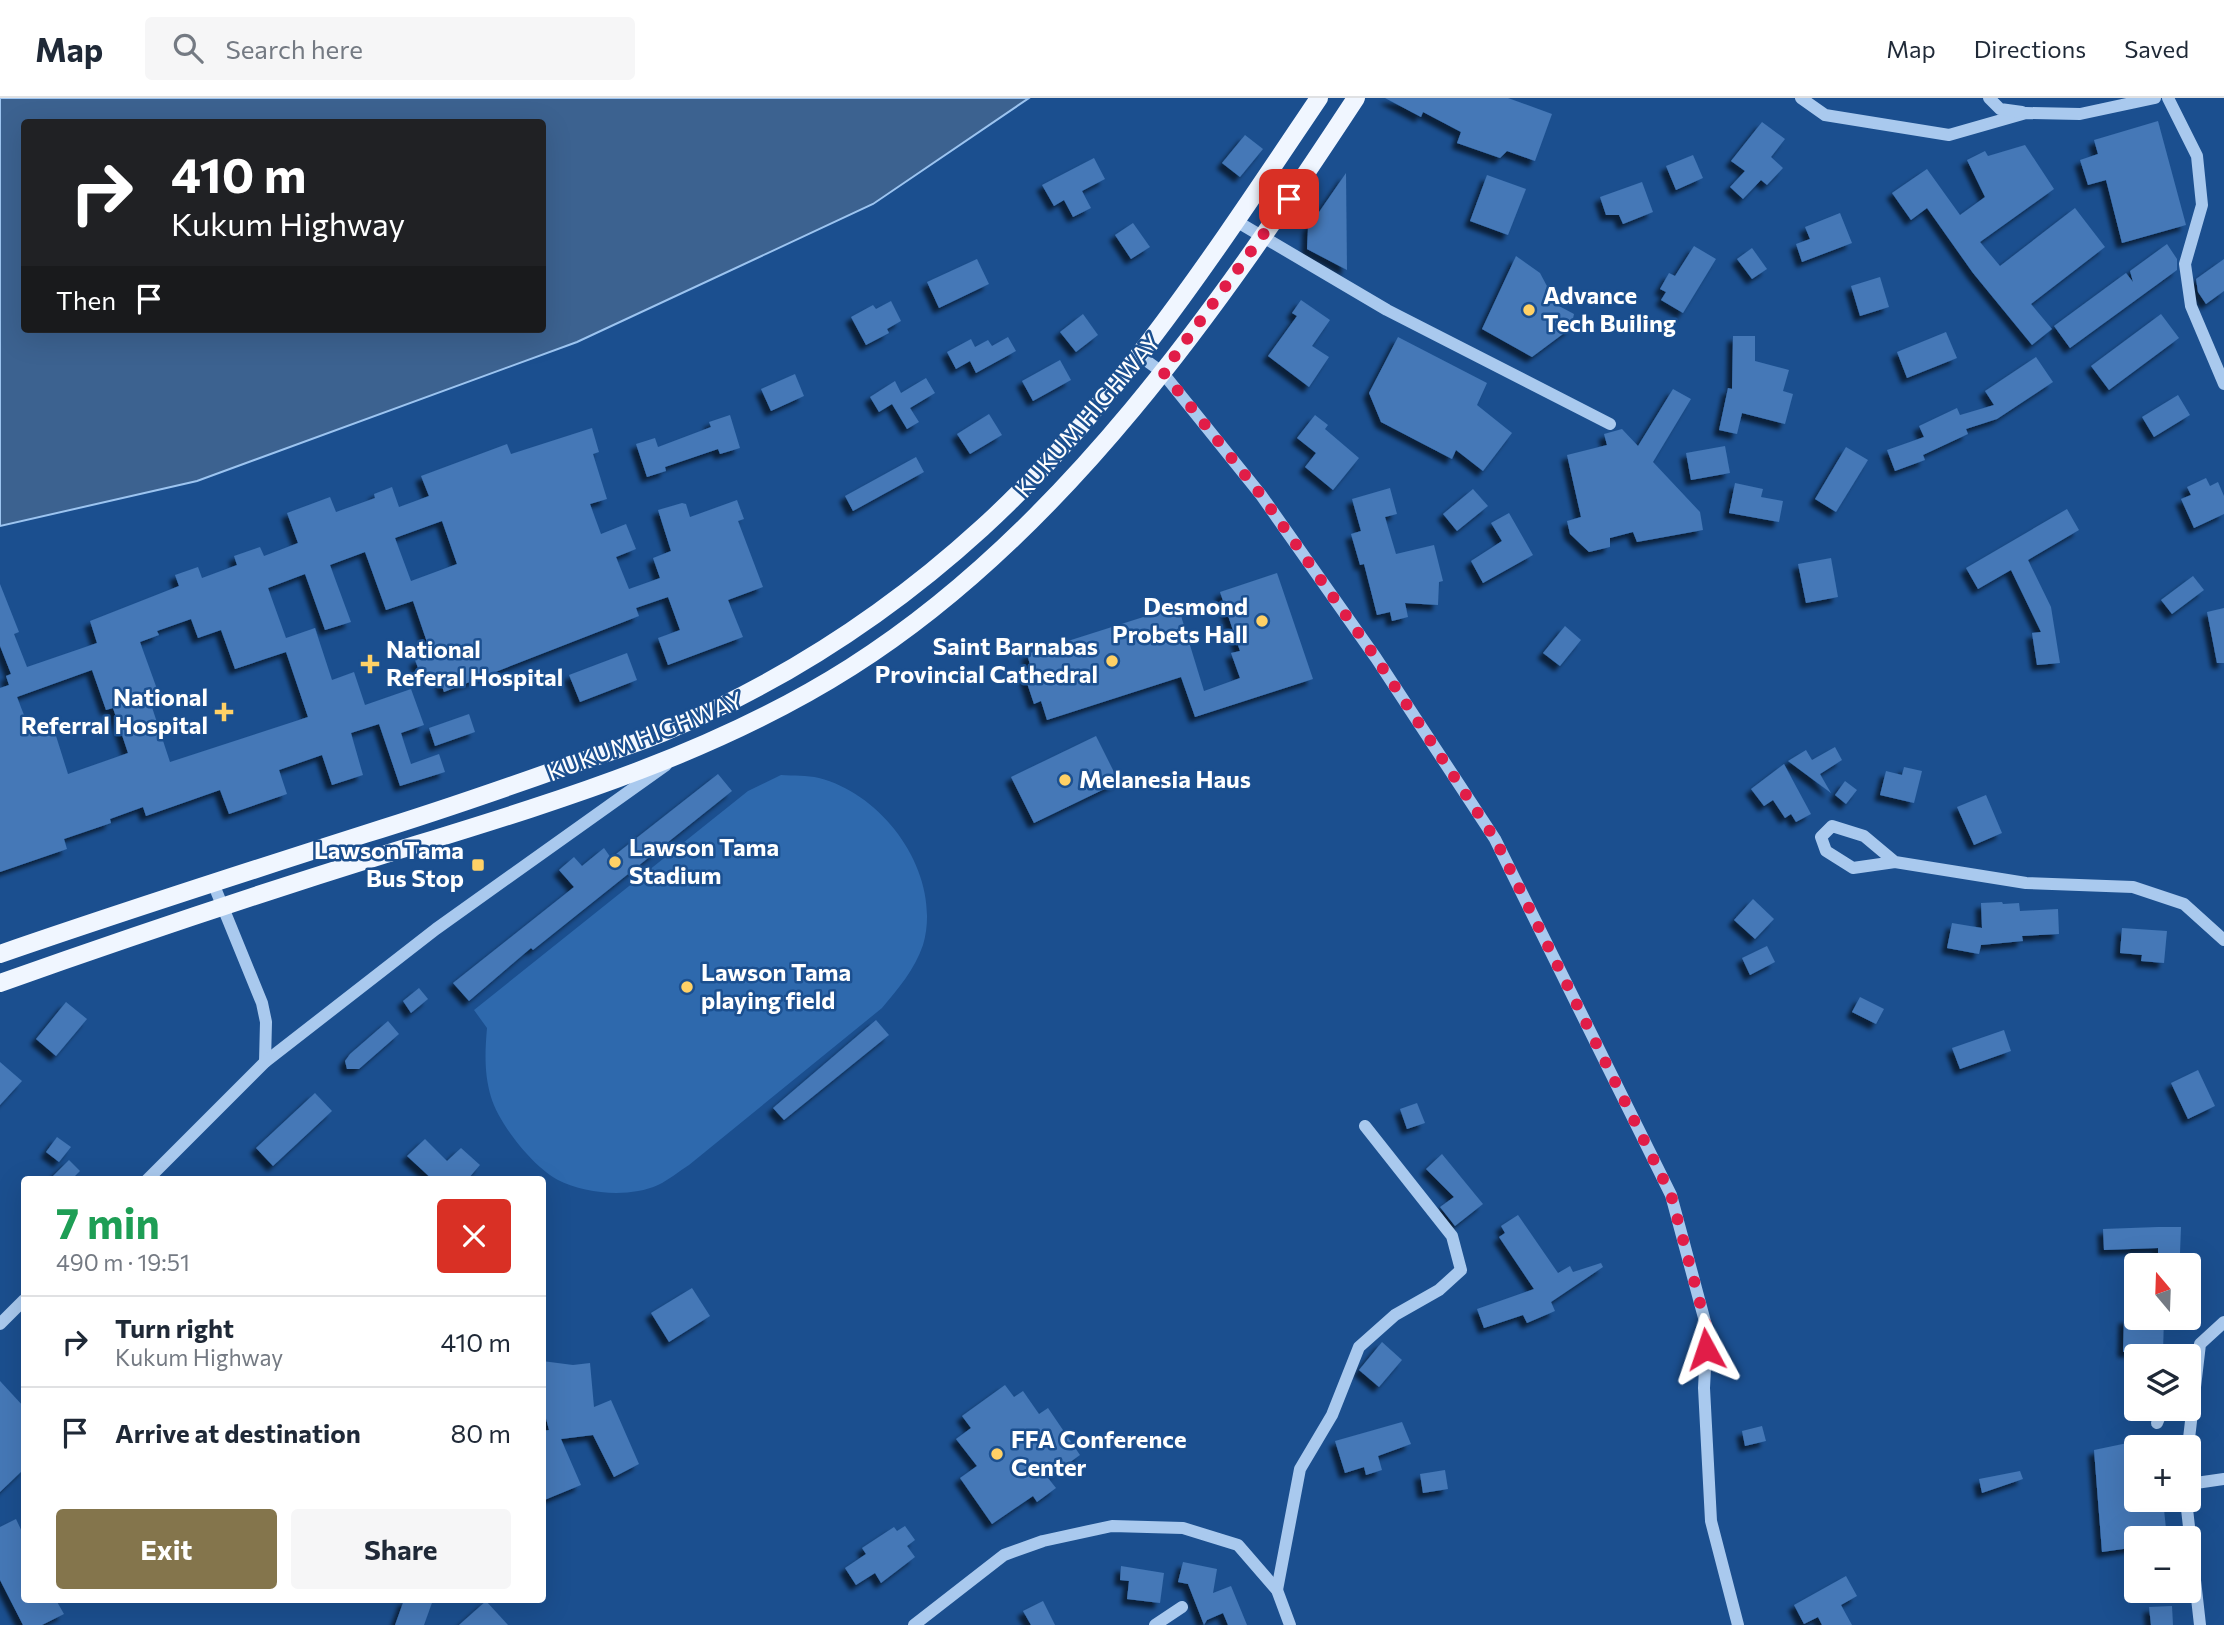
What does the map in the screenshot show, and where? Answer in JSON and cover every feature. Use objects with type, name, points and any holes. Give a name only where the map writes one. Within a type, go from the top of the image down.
[{"type":"main road","name":"KUKUM HIGHWAY","points":[[0,954],[453,806],[665,732],[809,659],[926,576],[981,529],[1057,453],[1137,354],[1236,220],[1319,98]]},
{"type":"main road","name":"KUKUM HIGHWAY","points":[[0,983],[221,905],[473,827],[681,755],[740,729],[809,693],[863,659],[925,614],[1034,516],[1136,406],[1263,239],[1356,98]]},
{"type":"street","points":[[1801,98],[1825,116],[1949,135],[2026,113]]},
{"type":"street","points":[[1989,98],[2000,109],[2026,113],[2080,114],[2155,98]]},
{"type":"street","points":[[2168,98],[2197,156],[2202,205],[2185,264],[2191,306],[2224,384]]},
{"type":"street","points":[[1236,220],[1263,239],[1387,310],[1610,424]]},
{"type":"street","points":[[1137,354],[1163,372],[1261,495],[1376,658],[1495,839],[1671,1195],[1707,1329],[1704,1388],[1711,1521],[1738,1625]]},
{"type":"street","points":[[151,1176],[265,1062],[436,929],[681,755]]},
{"type":"street","points":[[1895,862],[1864,836],[1832,826],[1821,837],[1826,851],[1853,868],[1895,862],[2026,883],[2133,887],[2184,904],[2224,940]]},
{"type":"street","points":[[213,883],[262,1003],[267,1038],[265,1062]]},
{"type":"street","points":[[1278,1590],[1300,1469],[1332,1415],[1359,1348],[1395,1315],[1439,1290],[1461,1270],[1452,1236],[1365,1126]]},
{"type":"street","points":[[0,1324],[21,1303]]},
{"type":"street","points":[[2200,1344],[2224,1322]]},
{"type":"street","points":[[2201,1482],[2224,1479]]},
{"type":"street","points":[[2187,1512],[2200,1625]]},
{"type":"street","points":[[914,1625],[1004,1555],[1044,1541],[1112,1526],[1183,1528],[1238,1545],[1278,1590],[1290,1625]]},
{"type":"street","points":[[1155,1625],[1182,1607]]},
{"type":"shaded area","points":[[0,98],[1029,98],[873,204],[577,342],[197,481],[0,526]]},
{"type":"shaded area","points":[[781,775],[814,777],[844,787],[887,820],[904,842],[917,866],[925,892],[927,919],[923,945],[915,962],[882,1008],[666,1181],[634,1192],[608,1193],[581,1189],[558,1180],[528,1155],[509,1132],[495,1108],[486,1071],[487,1028],[474,1010],[748,791]]},
{"type":"building","points":[[1385,98],[1508,98],[1552,114],[1535,161],[1507,151],[1500,158],[1457,143],[1461,132],[1423,112],[1421,117]]},
{"type":"building","points":[[2158,121],[2186,225],[2122,243],[2106,180],[2088,185],[2080,160],[2098,154],[2094,140]]},
{"type":"building","points":[[1762,122],[1785,139],[1771,157],[1783,168],[1767,185],[1761,180],[1743,199],[1730,187],[1745,171],[1731,161]]},
{"type":"building","points":[[1245,135],[1263,149],[1240,177],[1222,163]]},
{"type":"building","points":[[2025,145],[2054,189],[1980,242],[2000,266],[2075,208],[2105,247],[2031,304],[2052,329],[2032,345],[1973,273],[1927,208],[1911,220],[1892,193],[1927,169],[1960,215],[1985,197],[1967,160],[1985,151],[1988,156]]},
{"type":"building","points":[[1693,155],[1703,178],[1676,190],[1666,166]]},
{"type":"building","points":[[1094,158],[1105,179],[1082,191],[1091,208],[1073,217],[1064,200],[1054,206],[1042,185]]},
{"type":"building","points":[[1346,173],[1347,270],[1307,249],[1308,228]]},
{"type":"building","points":[[1487,175],[1526,189],[1508,235],[1470,221]]},
{"type":"building","points":[[1642,182],[1653,212],[1623,224],[1619,215],[1606,215],[1600,197]]},
{"type":"building","points":[[1840,213],[1852,243],[1802,262],[1796,244],[1810,239],[1805,227]]},
{"type":"building","points":[[1133,223],[1150,247],[1131,259],[1115,235]]},
{"type":"building","points":[[2167,244],[2177,259],[2177,270],[2070,348],[2054,326],[2126,273],[2133,282],[2130,271]]},
{"type":"building","points":[[1694,246],[1716,259],[1683,313],[1661,300],[1666,292],[1660,289],[1669,273],[1675,276]]},
{"type":"building","points":[[1752,248],[1767,269],[1752,279],[1737,259]]},
{"type":"building","name":"Advance Tech Builing","points":[[1516,256],[1540,273],[1557,305],[1574,314],[1571,328],[1532,357],[1482,329]]},
{"type":"building","points":[[977,259],[989,284],[939,308],[927,282]]},
{"type":"building","points":[[2224,259],[2224,291],[2206,304],[2198,292],[2196,279]]},
{"type":"building","points":[[1880,277],[1889,307],[1860,316],[1851,286]]},
{"type":"building","points":[[1301,300],[1330,320],[1312,346],[1329,357],[1309,387],[1268,356],[1297,316],[1292,313]]},
{"type":"building","points":[[891,301],[901,321],[887,329],[889,333],[866,345],[851,317],[873,305],[876,309]]},
{"type":"building","points":[[1083,314],[1098,335],[1076,352],[1060,332]]},
{"type":"building","points":[[2161,314],[2179,338],[2109,390],[2091,366]]},
{"type":"building","points":[[1946,332],[1957,358],[1907,378],[1897,352]]},
{"type":"building","points":[[1733,336],[1755,336],[1755,361],[1789,370],[1783,391],[1793,394],[1785,424],[1742,413],[1737,434],[1719,430],[1728,388],[1732,389]]},
{"type":"building","points":[[1008,337],[1016,351],[976,373],[970,361],[956,369],[947,352],[971,339],[975,347],[988,340],[992,346]]},
{"type":"building","points":[[1398,337],[1487,383],[1477,405],[1512,433],[1483,471],[1456,450],[1452,459],[1381,422],[1369,393]]},
{"type":"building","points":[[2036,357],[2053,382],[1997,419],[1966,429],[1968,434],[1923,455],[1925,460],[1895,471],[1887,450],[1924,437],[1919,426],[1957,408],[1960,415],[1994,405],[1985,391]]},
{"type":"building","points":[[1060,360],[1071,380],[1033,401],[1022,381]]},
{"type":"building","points":[[795,374],[804,396],[771,411],[761,389]]},
{"type":"building","points":[[926,378],[935,393],[910,408],[919,422],[907,429],[892,404],[879,412],[870,397],[895,381],[901,393]]},
{"type":"building","points":[[1673,389],[1691,399],[1653,462],[1700,512],[1703,530],[1637,542],[1633,532],[1610,538],[1610,547],[1589,552],[1570,534],[1567,521],[1581,517],[1567,455],[1607,445],[1604,434],[1622,429],[1638,446]]},
{"type":"building","points":[[2178,395],[2190,415],[2154,437],[2142,417]]},
{"type":"building","points":[[989,414],[1002,435],[970,454],[957,434]]},
{"type":"building","points":[[730,415],[740,448],[720,454],[718,449],[665,467],[666,471],[647,477],[636,444],[655,438],[658,447],[711,427],[709,422]]},
{"type":"building","points":[[1315,415],[1328,425],[1325,429],[1359,458],[1333,490],[1305,467],[1316,453],[1297,438]]},
{"type":"building","points":[[592,428],[599,452],[593,454],[607,499],[590,504],[601,534],[626,524],[636,549],[616,557],[629,589],[660,578],[653,558],[671,551],[658,510],[682,503],[686,504],[690,517],[737,500],[744,519],[738,521],[763,587],[728,600],[743,637],[668,665],[658,638],[680,630],[668,597],[636,608],[639,616],[444,692],[438,675],[423,681],[415,660],[431,654],[413,601],[386,610],[365,552],[330,565],[351,622],[325,630],[305,574],[268,588],[286,638],[315,628],[332,680],[354,672],[365,705],[411,689],[424,725],[401,733],[411,764],[439,754],[445,772],[400,786],[379,724],[351,733],[363,775],[332,785],[322,755],[279,770],[287,794],[229,814],[220,790],[146,816],[143,807],[110,819],[111,823],[64,839],[67,849],[0,872],[0,688],[9,685],[6,676],[11,674],[0,646],[0,584],[19,632],[14,634],[27,667],[97,643],[90,621],[179,586],[175,575],[198,567],[202,578],[237,565],[234,556],[260,547],[264,556],[298,543],[287,513],[330,497],[336,512],[375,498],[374,494],[392,487],[399,507],[429,496],[421,476],[507,444],[511,454]],"holes":[[[442,521],[457,564],[411,581],[395,538]],[[191,619],[198,638],[221,630],[235,669],[286,652],[308,717],[170,762],[147,692],[157,689],[140,642],[159,635],[157,631]],[[92,670],[106,710],[113,708],[128,753],[68,774],[51,720],[29,728],[17,697]]]},
{"type":"building","points":[[1725,446],[1730,473],[1691,480],[1686,453]]},
{"type":"building","points":[[1846,447],[1868,460],[1836,512],[1815,499]]},
{"type":"building","points":[[916,457],[924,472],[853,511],[845,496]]},
{"type":"building","points":[[2206,478],[2210,486],[2218,482],[2224,496],[2224,514],[2194,528],[2181,499],[2191,495],[2187,487]]},
{"type":"building","points":[[1735,483],[1763,489],[1761,497],[1783,501],[1779,522],[1729,513]]},
{"type":"building","points":[[1390,488],[1397,514],[1385,517],[1396,554],[1434,545],[1443,581],[1439,582],[1438,605],[1405,603],[1408,617],[1392,621],[1390,612],[1377,615],[1364,564],[1360,565],[1351,534],[1361,531],[1352,499]]},
{"type":"building","points":[[1473,489],[1488,506],[1457,531],[1443,514]]},
{"type":"building","points":[[2067,509],[2079,530],[2028,560],[2051,607],[2060,663],[2037,665],[2032,633],[2041,632],[2011,570],[1978,589],[1966,568]]},
{"type":"building","points":[[1509,513],[1533,555],[1483,583],[1471,561],[1502,541],[1491,523]]},
{"type":"building","points":[[1831,558],[1838,597],[1806,603],[1798,564]]},
{"type":"building","points":[[1277,573],[1313,679],[1195,717],[1181,677],[1047,720],[1041,701],[1034,704],[1024,674],[1032,672],[1027,654],[1178,606],[1204,691],[1240,678],[1231,653],[1240,651],[1220,592]]},
{"type":"building","points":[[2193,576],[2204,590],[2172,614],[2161,600]]},
{"type":"building","points":[[2224,608],[2224,663],[2217,663],[2207,612]]},
{"type":"building","points":[[1565,626],[1581,640],[1560,666],[1543,653]]},
{"type":"building","points":[[627,653],[637,680],[580,702],[569,675]]},
{"type":"building","points":[[469,714],[475,732],[435,746],[429,728]]},
{"type":"building","name":"Melanesia Haus","points":[[1096,736],[1119,782],[1034,823],[1011,777]]},
{"type":"building","points":[[1835,747],[1842,760],[1820,774],[1831,793],[1788,761],[1806,750],[1812,760]]},
{"type":"building","points":[[1784,764],[1811,814],[1796,822],[1791,814],[1785,818],[1773,800],[1764,806],[1751,789]]},
{"type":"building","points":[[1904,767],[1922,771],[1914,803],[1880,795],[1886,771],[1902,775]]},
{"type":"building","name":"Lawson Tama Stadium","points":[[718,774],[732,791],[533,950],[531,948],[469,1001],[453,983],[574,887],[559,870],[574,857],[582,866],[604,848],[611,858]]},
{"type":"building","points":[[1845,781],[1857,790],[1846,804],[1835,795]]},
{"type":"building","points":[[1986,795],[2002,833],[1974,845],[1957,807]]},
{"type":"building","points":[[1753,899],[1774,919],[1755,939],[1734,920]]},
{"type":"building","points":[[1981,903],[2019,903],[2020,911],[2058,909],[2059,934],[2022,936],[2023,941],[1981,945],[1979,954],[1947,948],[1952,923],[1982,928]]},
{"type":"building","points":[[2122,928],[2167,931],[2164,963],[2141,961],[2142,955],[2120,953]]},
{"type":"building","points":[[1767,946],[1775,962],[1750,975],[1742,958]]},
{"type":"building","points":[[419,988],[428,999],[411,1013],[403,1001]]},
{"type":"building","points":[[1860,997],[1884,1009],[1876,1024],[1852,1012]]},
{"type":"building","points":[[66,1002],[87,1019],[56,1056],[36,1039]]},
{"type":"building","points":[[876,1020],[889,1035],[784,1120],[773,1108]]},
{"type":"building","points":[[388,1021],[399,1034],[359,1069],[347,1069],[345,1061],[350,1054]]},
{"type":"building","points":[[2004,1030],[2011,1051],[1960,1069],[1952,1048]]},
{"type":"building","points":[[0,1062],[22,1081],[0,1105]]},
{"type":"building","points":[[2198,1070],[2215,1106],[2188,1119],[2171,1083]]},
{"type":"building","points":[[315,1093],[332,1111],[273,1166],[256,1148]]},
{"type":"building","points":[[1417,1103],[1425,1123],[1407,1129],[1400,1109]]},
{"type":"building","points":[[57,1137],[71,1147],[59,1162],[46,1152]]},
{"type":"building","points":[[425,1139],[447,1161],[461,1148],[480,1165],[470,1176],[429,1176],[407,1156]]},
{"type":"building","points":[[1442,1154],[1483,1204],[1455,1226],[1440,1207],[1454,1197],[1426,1169]]},
{"type":"building","points":[[69,1160],[80,1171],[75,1176],[53,1176]]},
{"type":"building","points":[[1518,1215],[1558,1273],[1570,1266],[1573,1272],[1601,1263],[1603,1267],[1551,1302],[1555,1311],[1527,1323],[1523,1315],[1484,1328],[1477,1309],[1534,1289],[1499,1237],[1505,1233],[1501,1226]]},
{"type":"building","points":[[2181,1227],[2180,1253],[2158,1253],[2158,1248],[2104,1250],[2103,1229]]},
{"type":"building","points":[[692,1288],[710,1316],[669,1342],[651,1313]]},
{"type":"building","points":[[2124,1318],[2124,1330],[2164,1330],[2163,1344],[2124,1344],[2123,1352]]},
{"type":"building","points":[[1382,1342],[1402,1360],[1379,1387],[1359,1370]]},
{"type":"building","points":[[546,1362],[573,1365],[590,1363],[594,1407],[611,1400],[639,1464],[614,1477],[593,1435],[561,1439],[581,1485],[546,1499],[546,1430],[549,1430],[546,1418]]},
{"type":"building","points":[[0,1381],[21,1404],[21,1472],[0,1492]]},
{"type":"building","name":"FFA Conference Center","points":[[1005,1385],[1014,1397],[1023,1391],[1039,1414],[1048,1408],[1080,1455],[1048,1478],[1056,1488],[1037,1502],[1033,1496],[992,1524],[960,1478],[977,1466],[956,1439],[971,1428],[962,1416]]},
{"type":"building","points":[[1402,1422],[1411,1444],[1378,1456],[1382,1470],[1366,1475],[1364,1467],[1345,1473],[1335,1441]]},
{"type":"building","points":[[1762,1426],[1766,1441],[1745,1446],[1742,1431]]},
{"type":"building","points":[[2124,1444],[2124,1512],[2164,1512],[2166,1526],[2124,1526],[2124,1549],[2102,1552],[2094,1450]]},
{"type":"building","points":[[1445,1470],[1448,1489],[1423,1493],[1420,1474]]},
{"type":"building","points":[[2020,1471],[2023,1479],[1982,1493],[1979,1479]]},
{"type":"building","points":[[16,1519],[21,1530],[21,1603],[58,1603],[64,1614],[42,1625],[23,1625],[0,1580],[0,1527]]},
{"type":"building","points":[[905,1526],[915,1540],[907,1546],[915,1557],[881,1583],[875,1573],[856,1585],[845,1568],[866,1554],[862,1548],[894,1527],[897,1531]]},
{"type":"building","points":[[1183,1562],[1217,1569],[1213,1593],[1231,1586],[1247,1625],[1228,1625],[1223,1613],[1207,1620],[1204,1625],[1188,1584],[1178,1582]]},
{"type":"building","points":[[1121,1566],[1164,1573],[1160,1603],[1127,1599],[1129,1581],[1120,1580]]},
{"type":"building","points":[[1846,1576],[1857,1596],[1841,1605],[1852,1625],[1822,1625],[1818,1617],[1804,1624],[1794,1605]]},
{"type":"building","points":[[1043,1601],[1055,1625],[1031,1625],[1023,1611]]},
{"type":"building","points":[[403,1603],[432,1603],[424,1625],[395,1625]]},
{"type":"building","points":[[484,1603],[488,1603],[508,1625],[459,1625]]},
{"type":"building","points":[[2172,1606],[2173,1625],[2151,1625],[2149,1607]]},
{"type":"place","name":"Advance Tech Builing","points":[[1529,310]]},
{"type":"place","name":"Desmond Probets Hall","points":[[1262,621]]},
{"type":"place","name":"Saint Barnabas Provincial Cathedral","points":[[1112,661]]},
{"type":"place","name":"National Referal Hospital","points":[[370,664]]},
{"type":"place","name":"National Referral Hospital","points":[[224,712]]},
{"type":"place","name":"Melanesia Haus","points":[[1065,780]]},
{"type":"place","name":"Lawson Tama Stadium","points":[[615,862]]},
{"type":"place","name":"Lawson Tama Bus Stop","points":[[478,865]]},
{"type":"place","name":"Lawson Tama playing field","points":[[687,987]]},
{"type":"place","name":"FFA Conference Center","points":[[997,1454]]},
{"type":"route","points":[[1289,199],[1263,239],[1163,372],[1261,495],[1376,658],[1495,839],[1671,1195],[1707,1329],[1706,1349]]}]
